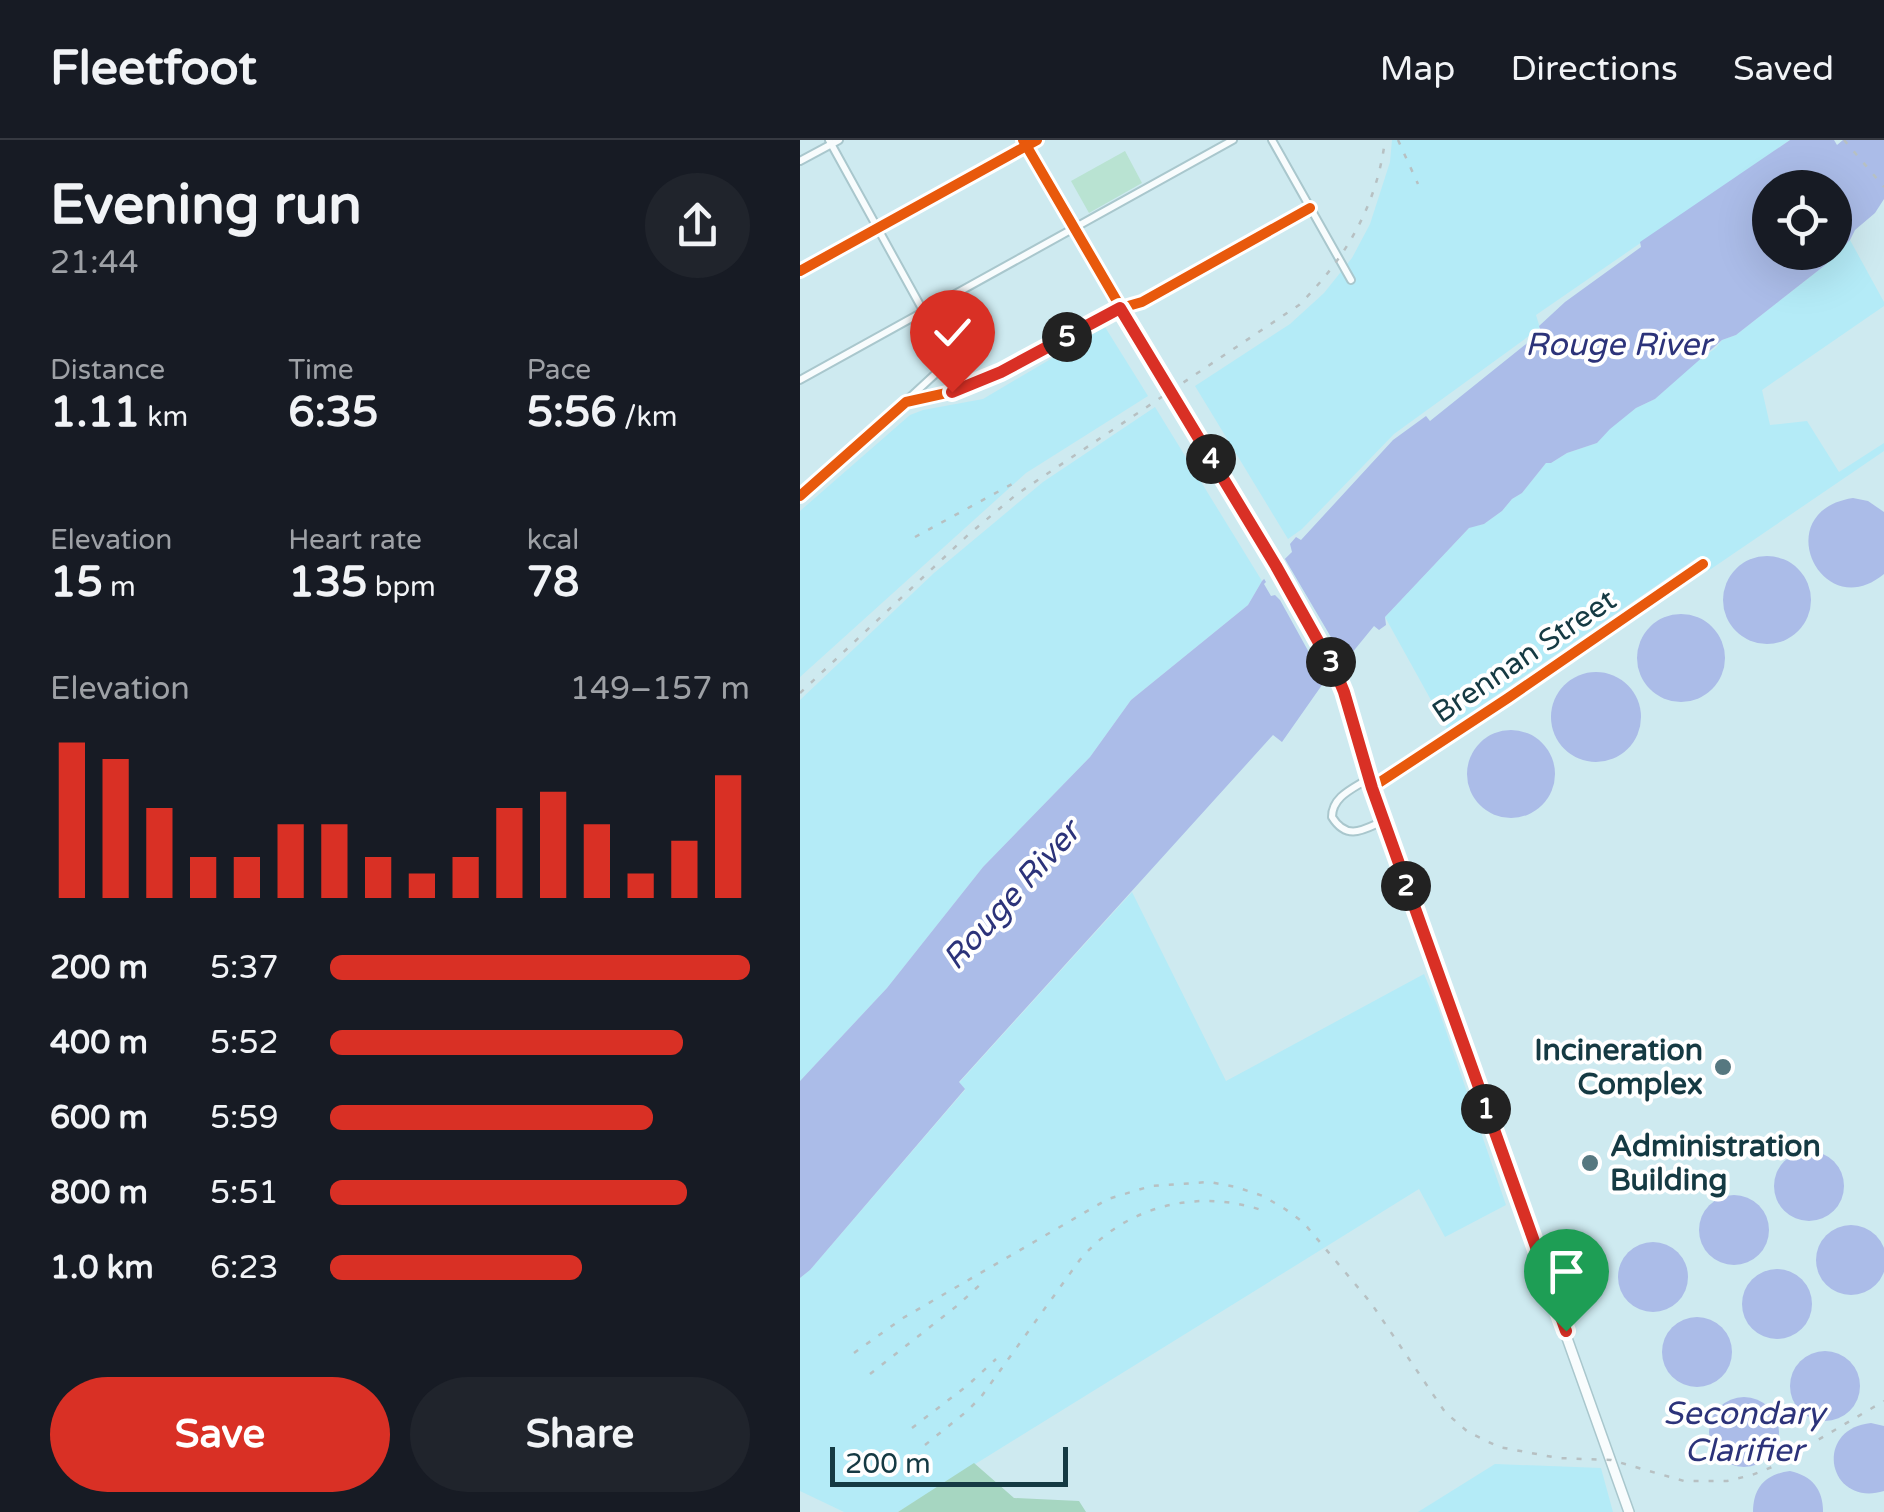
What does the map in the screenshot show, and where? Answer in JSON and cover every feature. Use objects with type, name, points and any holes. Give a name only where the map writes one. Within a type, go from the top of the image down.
[{"type":"main road","points":[[1025,143],[1337,675],[1383,821],[1629,1512]]},
{"type":"street","points":[[800,271],[1025,143],[1037,140]]},
{"type":"street","points":[[800,380],[1233,140]]},
{"type":"street","points":[[1272,140],[1351,280]]},
{"type":"street","points":[[800,161],[833,141],[947,354],[945,365],[800,496]]},
{"type":"street","points":[[906,402],[984,380],[1120,308],[1142,302],[1310,208]]},
{"type":"street","name":"Brennan Street","points":[[1383,821],[1360,831],[1344,830],[1332,817],[1332,806],[1508,698],[1703,564]]},
{"type":"shaded area","points":[[1392,140],[1790,140],[1536,315],[1540,328],[1394,434],[1288,539],[1195,386],[1290,324],[1324,293],[1352,258],[1370,224],[1390,162]]},
{"type":"shaded area","points":[[1852,244],[1884,306],[1762,390],[1770,425],[1807,421],[1839,472],[1884,443],[1884,451],[1708,571],[1698,557],[1447,729],[1385,617],[1470,527],[1484,524],[1502,511],[1546,463],[1597,443],[1609,429],[1655,399],[1722,340],[1736,335],[1819,270],[1852,270]]},
{"type":"shaded area","points":[[1105,327],[1148,396],[1026,473],[800,677],[800,511],[910,415],[983,399]]},
{"type":"shaded area","points":[[1155,407],[1262,581],[1248,605],[1131,700],[1090,757],[983,867],[887,988],[800,1081],[800,700],[934,573],[1043,482]]},
{"type":"shaded area","points":[[1132,892],[1226,1081],[1424,974],[1506,1205],[1445,1237],[1419,1189],[898,1512],[844,1512],[800,1491],[800,1278],[965,1090],[959,1083]]},
{"type":"shaded area","points":[[1495,1464],[1601,1468],[1613,1512],[1418,1512]]},
{"type":"green space","points":[[1125,151],[1142,183],[1089,213],[1071,181]]},
{"type":"green space","points":[[974,1463],[1014,1498],[1079,1501],[1086,1512],[898,1512]]},
{"type":"water","name":"Rouge River","points":[[1790,140],[1834,140],[1837,145],[1843,140],[1884,140],[1884,199],[1852,236],[1852,170],[1752,170],[1752,270],[1819,270],[1736,335],[1722,340],[1597,443],[1546,463],[1502,511],[1484,524],[1469,528],[1385,617],[1386,625],[1379,630],[1374,626],[1347,659],[1320,682],[1322,685],[1282,742],[1273,735],[959,1082],[965,1089],[800,1278],[800,1081],[887,988],[983,867],[1090,757],[1131,700],[1248,605],[1262,581],[1292,552],[1290,544],[1296,537],[1301,540],[1393,440],[1426,416],[1430,421],[1541,332],[1539,326],[1565,302],[1641,247],[1640,242]]},
{"type":"water","points":[[1853,498],[1868,501],[1884,512],[1884,574],[1861,586],[1840,586],[1824,576],[1813,560],[1808,541],[1813,523],[1827,507]]},
{"type":"water","points":[[1758,556],[1776,556],[1792,563],[1804,575],[1811,600],[1804,625],[1792,637],[1776,644],[1758,644],[1742,637],[1730,625],[1723,609],[1723,591],[1730,575],[1742,563]]},
{"type":"water","points":[[1672,614],[1690,614],[1706,621],[1718,633],[1725,658],[1718,683],[1706,695],[1690,702],[1672,702],[1656,695],[1644,683],[1637,667],[1637,649],[1644,633],[1656,621]]},
{"type":"water","points":[[1596,672],[1621,680],[1633,692],[1641,717],[1633,742],[1621,754],[1596,762],[1571,754],[1559,742],[1551,717],[1559,692],[1571,680]]},
{"type":"water","points":[[1502,730],[1520,730],[1536,737],[1548,749],[1555,774],[1548,799],[1536,811],[1520,818],[1502,818],[1486,811],[1474,799],[1467,783],[1467,765],[1474,749],[1486,737]]},
{"type":"water","points":[[1809,1151],[1823,1153],[1834,1161],[1842,1172],[1842,1200],[1834,1211],[1823,1219],[1809,1221],[1795,1219],[1784,1211],[1776,1200],[1774,1186],[1776,1172],[1784,1161],[1795,1153]]},
{"type":"water","points":[[1734,1195],[1748,1197],[1759,1205],[1767,1216],[1767,1244],[1759,1255],[1748,1263],[1734,1265],[1720,1263],[1709,1255],[1701,1244],[1699,1230],[1701,1216],[1709,1205],[1720,1197]]},
{"type":"water","points":[[1838,1228],[1864,1228],[1876,1235],[1883,1247],[1883,1273],[1876,1285],[1864,1292],[1838,1292],[1826,1285],[1819,1273],[1819,1247],[1826,1235]]},
{"type":"water","points":[[1653,1242],[1667,1244],[1678,1252],[1686,1263],[1686,1291],[1678,1302],[1667,1310],[1653,1312],[1639,1310],[1628,1302],[1620,1291],[1618,1277],[1620,1263],[1628,1252],[1639,1244]]},
{"type":"water","points":[[1777,1269],[1791,1271],[1802,1279],[1810,1290],[1810,1318],[1802,1329],[1791,1337],[1777,1339],[1763,1337],[1752,1329],[1744,1318],[1742,1304],[1744,1290],[1752,1279],[1763,1271]]},
{"type":"water","points":[[1697,1317],[1711,1319],[1722,1327],[1730,1338],[1730,1366],[1722,1377],[1711,1385],[1697,1387],[1683,1385],[1672,1377],[1664,1366],[1662,1352],[1664,1338],[1672,1327],[1683,1319]]},
{"type":"water","name":"Secondary Clarifier","points":[[1825,1351],[1839,1353],[1850,1361],[1858,1372],[1858,1400],[1850,1411],[1839,1419],[1825,1421],[1811,1419],[1800,1411],[1792,1400],[1790,1386],[1792,1372],[1800,1361],[1811,1353]]},
{"type":"water","name":"Secondary Clarifier","points":[[1744,1397],[1758,1399],[1769,1407],[1777,1418],[1777,1446],[1769,1457],[1758,1465],[1744,1467],[1730,1465],[1719,1457],[1711,1446],[1709,1432],[1711,1418],[1719,1407],[1730,1399]]},
{"type":"water","name":"Secondary Clarifier","points":[[1871,1423],[1884,1426],[1884,1491],[1865,1493],[1840,1479],[1834,1466],[1834,1452],[1852,1428]]},
{"type":"water","name":"Secondary Clarifier","points":[[1790,1471],[1815,1485],[1823,1512],[1753,1512],[1755,1495],[1762,1483]]},
{"type":"pier","points":[[1282,554],[1347,659],[1346,666],[1327,685],[1280,600],[1271,596],[1264,584],[1265,571]]},
{"type":"railway","points":[[800,693],[1017,494],[1299,305],[1331,269],[1356,230],[1375,187],[1385,140]]},
{"type":"railway","points":[[1398,140],[1418,184]]},
{"type":"railway","points":[[1844,140],[1884,187]]},
{"type":"railway","points":[[915,537],[1014,483]]},
{"type":"railway","points":[[854,1353],[903,1318],[1108,1199],[1151,1186],[1209,1182],[1263,1196],[1303,1222],[1371,1303],[1445,1412],[1468,1432],[1499,1447],[1558,1458],[1611,1460],[1684,1481],[1727,1481],[1772,1467],[1884,1401]]},
{"type":"railway","points":[[925,1445],[981,1397],[1079,1261],[1118,1226],[1141,1214],[1190,1202],[1216,1201],[1267,1212]]},
{"type":"railway","points":[[870,1374],[984,1281]]},
{"type":"railway","points":[[912,1428],[996,1359]]},
{"type":"cycle path","points":[[1023,140],[1121,308]]},
{"type":"cycle path","points":[[800,271],[1037,140]]},
{"type":"cycle path","points":[[800,496],[906,402],[984,380],[1121,308],[1142,302],[1310,208]]},
{"type":"cycle path","points":[[1371,788],[1703,564]]},
{"type":"place","name":"Incineration Complex","points":[[1723,1067]]},
{"type":"place","name":"Administration Building","points":[[1590,1163]]},
{"type":"route","points":[[952,392],[1001,372],[1120,308],[1337,675],[1372,788],[1566,1331]]}]
